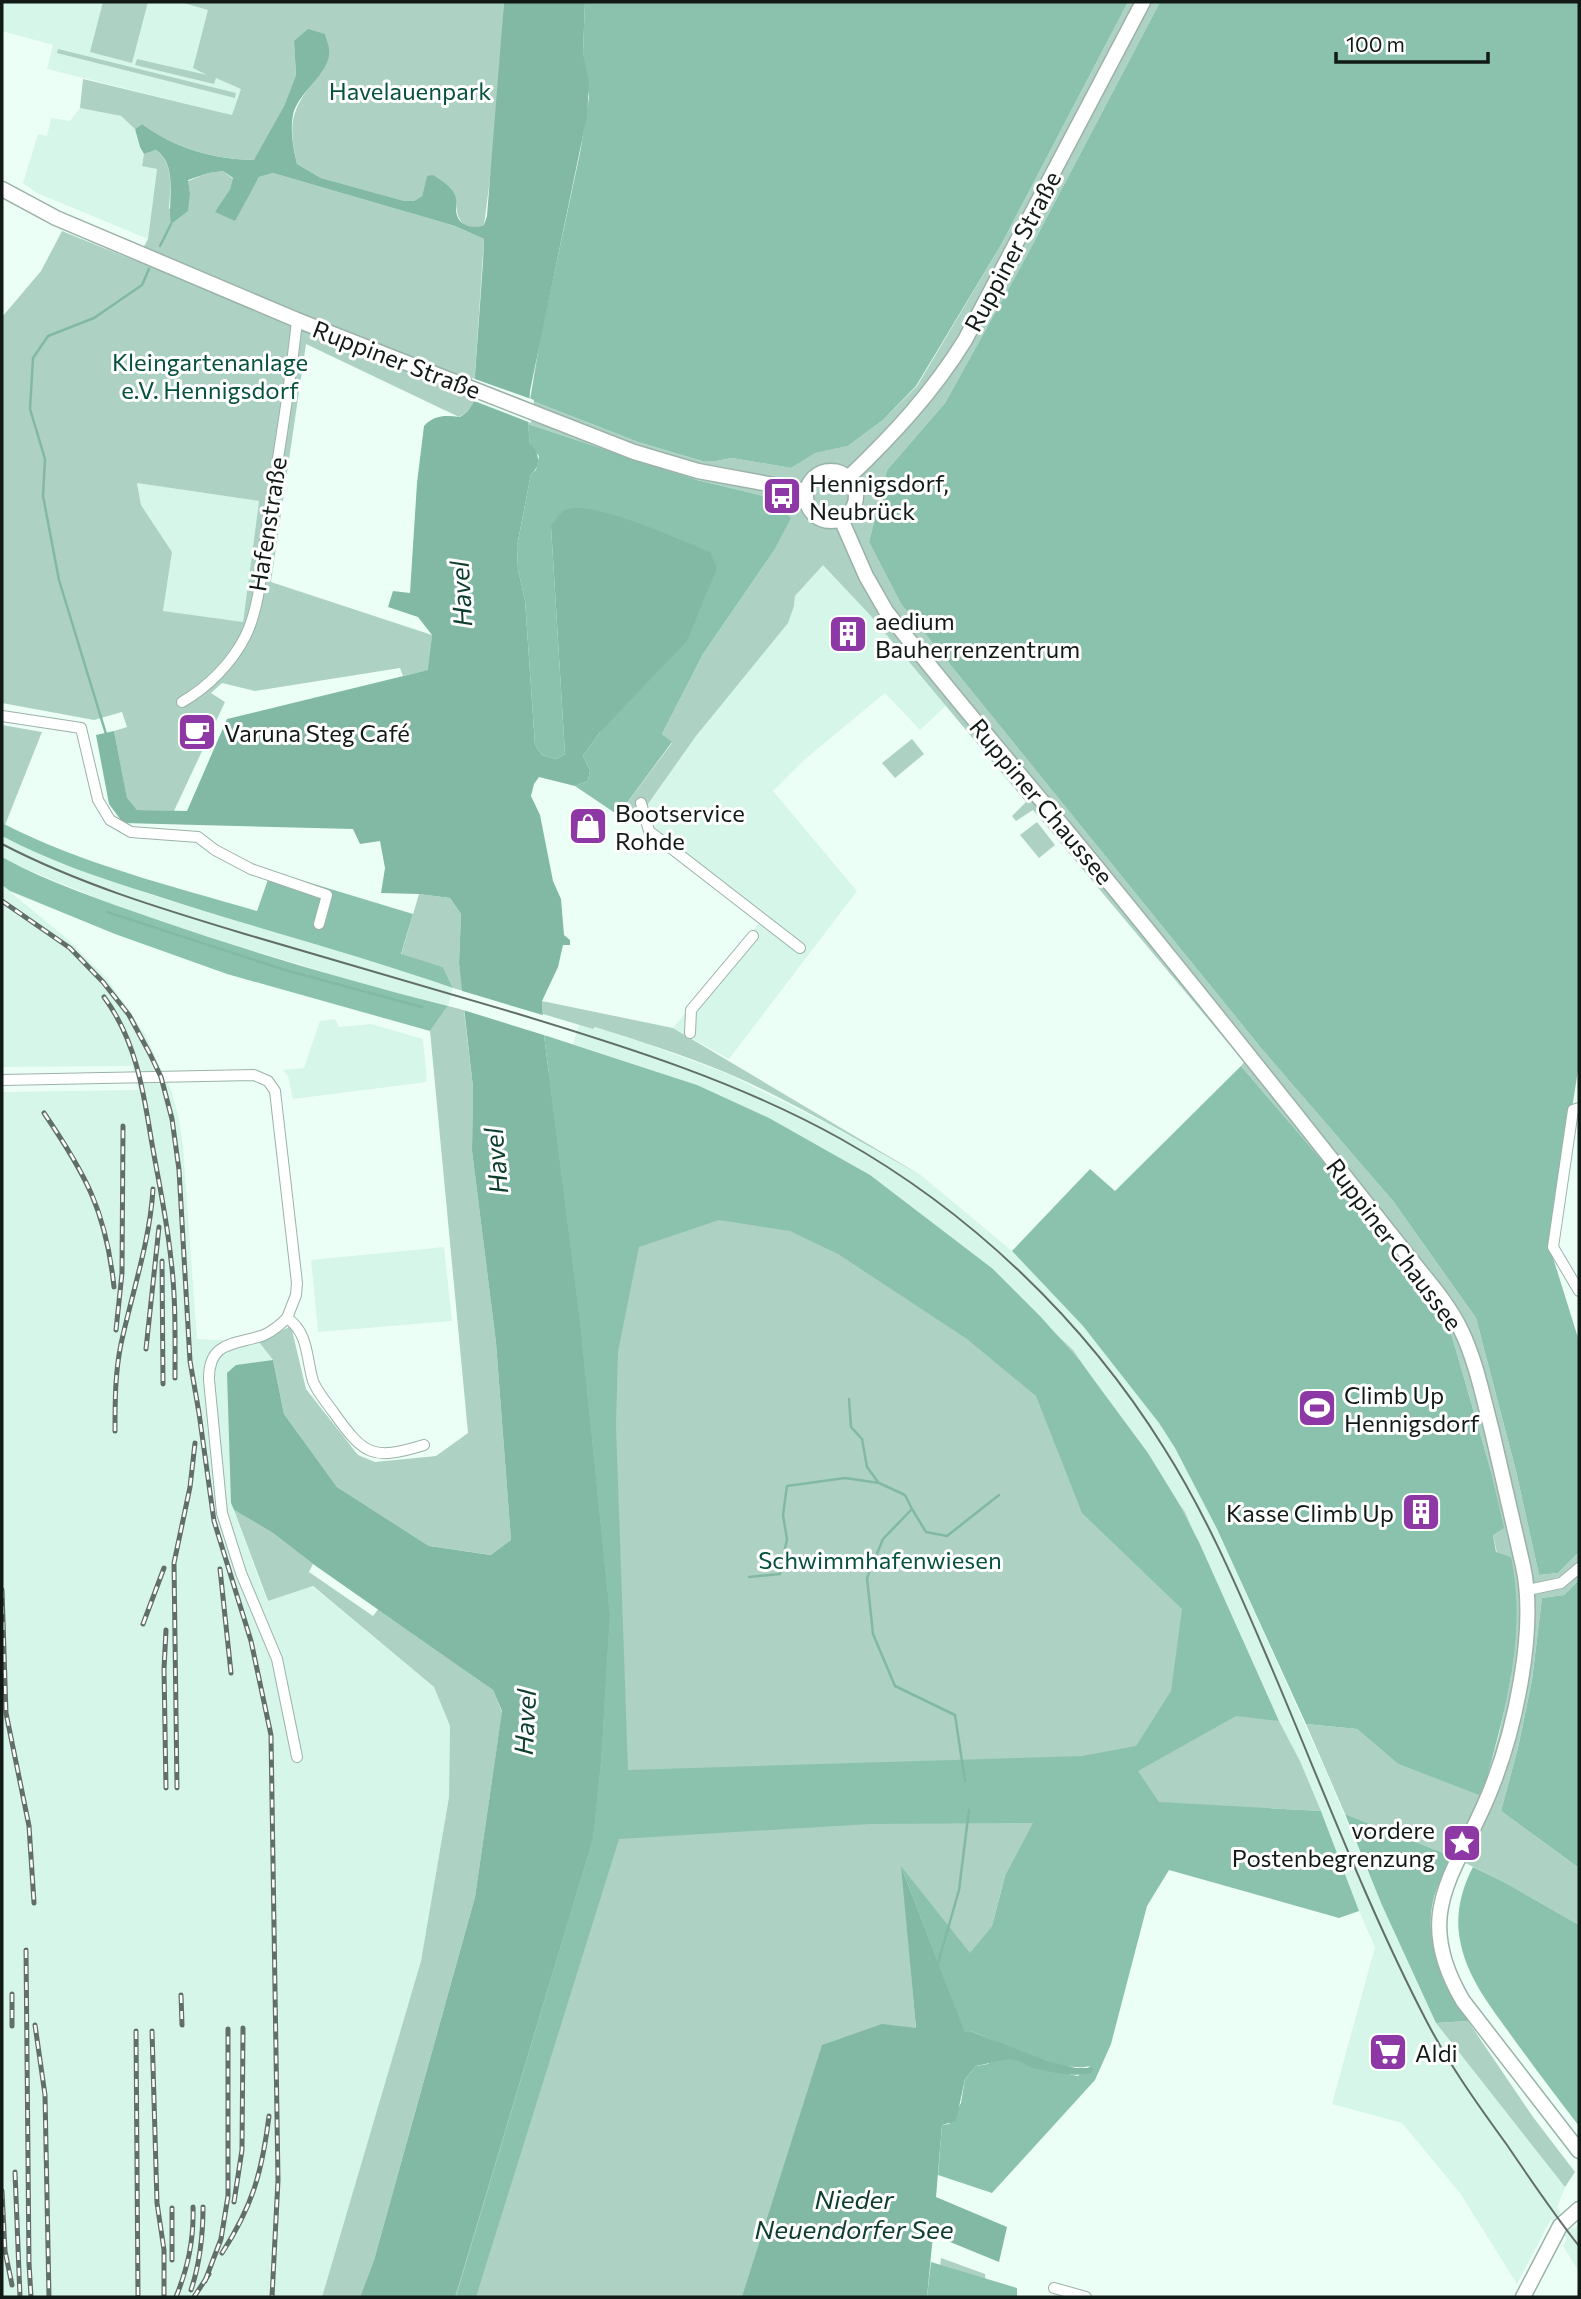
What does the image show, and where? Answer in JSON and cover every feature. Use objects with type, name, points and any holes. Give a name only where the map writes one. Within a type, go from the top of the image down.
[{"type":"main road","name":"Ruppiner Straße","points":[[849,477],[905,421],[947,370],[1143,2]]},
{"type":"main road","name":"Ruppiner Straße","points":[[2,189],[56,218],[297,320],[634,452],[685,467],[806,491]]},
{"type":"main road","points":[[832,470],[849,477],[854,484],[856,501],[853,509],[841,519],[826,521],[814,514],[807,504],[806,491],[815,476],[832,470]]},
{"type":"main road","name":"Ruppiner Chaussee","points":[[841,519],[866,576],[887,611],[1156,939],[1380,1219],[1455,1319],[1470,1351],[1487,1411],[1528,1590],[1524,1658],[1506,1744],[1491,1790],[1450,1877],[1441,1903],[1439,1925],[1442,1953],[1448,1974],[1464,2001],[1579,2151]]},
{"type":"main road","points":[[1523,2297],[1560,2227],[1579,2209]]},
{"type":"street","name":"Hafenstraße","points":[[182,702],[211,680],[229,661],[245,636],[252,618],[297,320]]},
{"type":"street","points":[[2,716],[81,728],[98,800],[110,820],[131,832],[198,837],[215,850],[251,869],[327,895],[319,924]]},
{"type":"street","points":[[641,803],[649,831],[800,948]]},
{"type":"street","points":[[690,1033],[691,1010],[753,936]]},
{"type":"street","points":[[2,1080],[254,1075],[268,1082],[275,1091],[297,1283],[296,1295],[287,1318],[276,1329],[225,1346],[212,1361],[209,1380],[222,1513],[241,1573],[277,1659],[297,1757]]},
{"type":"street","points":[[1579,1108],[1573,1110],[1553,1247],[1579,1291]]},
{"type":"street","points":[[287,1318],[302,1332],[314,1384],[363,1449],[374,1454],[406,1450],[424,1444]]},
{"type":"street","points":[[1528,1590],[1561,1583],[1579,1568]]},
{"type":"street","points":[[1054,2288],[1086,2297]]},
{"type":"shaded area","points":[[2,2],[180,2],[209,9],[193,68],[242,89],[232,115],[47,69],[53,45],[2,31]]},
{"type":"shaded area","points":[[585,2],[1128,2],[1001,245],[916,386],[883,420],[848,446],[815,453],[791,468],[732,458],[702,461],[638,442],[530,400],[589,97],[583,52]]},
{"type":"shaded area","points":[[1160,2],[1579,2],[1579,1064],[1550,1248],[1579,1341],[1579,1552],[1558,1573],[1539,1575],[1516,1471],[1476,1318],[1393,1201],[1261,1048],[901,604],[869,542],[887,470],[945,403],[1026,257]]},
{"type":"shaded area","points":[[80,108],[121,116],[135,129],[144,154],[142,165],[157,169],[148,239],[37,193],[23,183],[38,134],[47,136],[51,118],[70,121]]},
{"type":"shaded area","points":[[528,424],[697,480],[768,497],[791,518],[773,552],[703,654],[662,734],[672,742],[618,815],[575,786],[588,781],[590,770],[583,756],[600,732],[551,526],[565,754],[556,759],[542,755],[535,745],[525,600],[518,570],[517,546],[531,474],[536,470],[539,456],[530,445]]},
{"type":"shaded area","points":[[137,483],[259,501],[243,623],[163,611],[172,552],[141,505]]},
{"type":"shaded area","points":[[823,564],[947,705],[920,730],[885,693],[803,761],[773,791],[857,891],[729,1059],[673,1028],[761,921],[636,821],[794,606],[795,596]]},
{"type":"shaded area","points":[[2,823],[32,838],[95,862],[257,911],[271,871],[413,914],[401,954],[443,967],[453,988],[113,882],[2,836]]},
{"type":"shaded area","points":[[2,836],[96,876],[174,902],[388,965],[453,988],[448,1006],[380,989],[119,907],[2,857]]},
{"type":"shaded area","points":[[2,857],[77,891],[191,931],[374,987],[448,1006],[430,1031],[227,974],[115,934],[10,891],[2,885]]},
{"type":"shaded area","points":[[2,885],[71,942],[108,980],[145,1034],[171,1090],[183,1147],[197,1339],[259,1342],[273,1360],[236,1365],[231,1503],[267,1601],[312,1586],[434,1687],[450,1726],[449,1797],[421,1961],[322,2297],[2,2297],[2,1092],[138,1090],[132,1066],[2,1067]]},
{"type":"shaded area","points":[[335,1019],[339,1027],[371,1024],[423,1039],[427,1082],[293,1099],[288,1076],[283,1070],[304,1068],[320,1021]]},
{"type":"shaded area","points":[[579,1025],[593,1029],[595,1027],[647,1044],[728,1074],[826,1123],[922,1176],[1012,1251],[1083,1326],[1159,1423],[1217,1529],[1436,2023],[1565,2187],[1557,2208],[1574,2229],[1579,2224],[1579,2272],[1563,2246],[1567,2239],[1551,2219],[1517,2284],[1460,2193],[1402,2123],[1332,2104],[1375,1947],[1300,1761],[1279,1721],[1199,1542],[1148,1453],[1080,1361],[993,1269],[697,1085],[573,1044]]},
{"type":"shaded area","points":[[544,1035],[697,1085],[769,1118],[870,1175],[993,1269],[1080,1361],[1148,1453],[1175,1497],[1199,1542],[1279,1721],[1236,1716],[1138,1771],[1159,1802],[1321,1811],[1359,1911],[1339,1918],[1169,1870],[1147,1906],[1111,2044],[1095,2080],[992,2193],[938,2175],[942,2125],[949,2124],[961,2103],[965,2079],[976,2066],[988,2064],[993,2060],[1016,2059],[1030,2066],[1078,2076],[1090,2066],[1077,2067],[1047,2061],[970,2031],[965,2033],[901,1866],[970,1953],[992,1926],[1005,1876],[1033,1823],[870,1824],[619,1839],[476,2297],[456,2297],[593,1839],[601,1763],[610,1615],[580,1320]],"holes":[[[719,1220],[790,1231],[838,1254],[967,1339],[1036,1396],[1082,1513],[1182,1609],[1171,1691],[1136,1746],[1082,1756],[628,1770],[616,1425],[618,1352],[639,1247]]]},
{"type":"shaded area","points":[[1241,1066],[1378,1226],[1449,1326],[1492,1475],[1504,1528],[1493,1535],[1496,1552],[1511,1557],[1515,1587],[1517,1617],[1511,1678],[1482,1796],[1398,1764],[1357,1729],[1306,1724],[1217,1529],[1175,1448],[1159,1423],[1083,1326],[1012,1251],[1090,1169],[1115,1191]]},
{"type":"shaded area","points":[[444,1247],[452,1321],[318,1332],[311,1260]]},
{"type":"shaded area","points":[[1579,1580],[1579,1868],[1501,1811],[1532,1680],[1542,1598],[1564,1595]]},
{"type":"shaded area","points":[[1345,1814],[1451,1856],[1434,1897],[1431,1931],[1433,1947],[1444,1978],[1468,2021],[1436,2023],[1381,1903]]},
{"type":"shaded area","points":[[1473,1867],[1579,1925],[1579,2126],[1493,2010],[1467,1965],[1460,1940],[1459,1912],[1462,1894]]},
{"type":"shaded area","points":[[931,2262],[1017,2288],[1017,2297],[927,2297]]},
{"type":"green space","points":[[103,2],[148,2],[132,63],[90,52]]},
{"type":"green space","name":"Havelauenpark","points":[[180,2],[504,2],[494,148],[484,225],[470,227],[461,222],[456,198],[427,177],[422,196],[414,201],[403,201],[321,178],[297,164],[292,135],[295,113],[305,93],[323,70],[294,41],[296,75],[284,106],[255,160],[196,151],[168,140],[142,124],[135,129],[121,116],[80,108],[83,79],[232,115],[241,89],[216,78],[214,84],[135,65],[137,59],[207,75],[193,68],[208,10]]},
{"type":"green space","points":[[1128,2],[1160,2],[1026,257],[945,403],[887,470],[869,542],[901,604],[1261,1048],[1393,1201],[1476,1318],[1516,1471],[1539,1575],[1558,1573],[1579,1552],[1579,1580],[1564,1595],[1542,1598],[1532,1680],[1501,1811],[1579,1868],[1579,1925],[1504,1882],[1451,1856],[1345,1814],[1306,1724],[1357,1729],[1398,1764],[1482,1795],[1499,1735],[1511,1676],[1511,1557],[1497,1553],[1493,1535],[1503,1527],[1492,1475],[1449,1326],[1378,1226],[1241,1066],[1244,1062],[1033,810],[1016,821],[1012,816],[1026,802],[870,615],[823,565],[795,596],[788,623],[696,736],[636,821],[618,815],[672,743],[662,734],[703,654],[773,552],[768,497],[697,480],[528,424],[530,400],[638,442],[702,461],[732,458],[791,468],[814,453],[848,446],[883,420],[917,386],[1001,245]]},
{"type":"green space","points":[[58,49],[236,93],[235,98],[57,53]]},
{"type":"green space","name":"Kleingartenanlage e.V. Hennigsdorf","points":[[156,150],[166,162],[170,177],[169,209],[190,193],[188,181],[223,171],[233,179],[216,212],[234,220],[259,177],[273,173],[455,226],[484,239],[473,403],[468,411],[459,417],[306,344],[271,582],[432,635],[429,670],[403,676],[400,668],[255,691],[222,683],[211,693],[225,702],[174,811],[137,810],[127,799],[114,731],[127,727],[122,712],[94,720],[2,703],[2,317],[41,271],[62,231],[136,261],[148,239],[157,169],[142,166],[144,154]],"holes":[[[137,483],[259,501],[243,622],[163,611],[172,552],[141,505]]]},
{"type":"green space","points":[[2,725],[42,732],[5,825],[2,823]]},
{"type":"green space","points":[[912,739],[924,754],[895,778],[882,763]]},
{"type":"green space","points":[[1037,822],[1055,845],[1039,858],[1020,835]]},
{"type":"green space","points":[[419,894],[450,898],[461,914],[459,963],[463,991],[453,988],[443,967],[401,955]]},
{"type":"green space","points":[[542,1001],[673,1028],[922,1176],[752,1084],[661,1049],[595,1027],[593,1029],[543,1014]]},
{"type":"green space","points":[[448,1006],[464,1010],[473,1087],[472,1151],[496,1343],[511,1540],[492,1555],[429,1546],[337,1487],[284,1414],[273,1360],[259,1342],[291,1326],[306,1389],[358,1455],[375,1462],[436,1456],[468,1433],[430,1031]]},
{"type":"green space","name":"Schwimmhafenwiesen","points":[[550,1053],[989,1271],[1073,1350],[1185,1512],[1274,1720],[1279,1721],[1300,1761],[1321,1811],[1265,1808],[1005,1876],[992,1926],[970,1954],[902,1868],[916,2029],[755,2297],[446,2297],[478,2197]]},
{"type":"green space","points":[[234,1510],[273,1533],[313,1564],[309,1572],[373,1616],[379,1608],[493,1690],[502,1712],[475,1897],[374,2260],[360,2297],[322,2297],[421,1961],[449,1797],[450,1726],[434,1687],[313,1586],[268,1601]]},
{"type":"green space","points":[[1468,2021],[1533,2117],[1575,2172],[1565,2187],[1436,2023]]},
{"type":"green space","points":[[941,2258],[985,2274],[987,2297],[937,2297]]},
{"type":"water","name":"Havel","points":[[504,2],[585,2],[583,52],[589,84],[587,116],[530,391],[530,444],[536,451],[538,464],[531,474],[517,546],[518,570],[525,600],[535,745],[542,755],[556,759],[565,754],[551,526],[561,513],[577,508],[594,510],[636,522],[710,552],[717,568],[687,641],[600,732],[583,756],[590,770],[588,781],[575,786],[539,777],[531,796],[540,815],[553,881],[561,899],[564,935],[570,940],[570,945],[563,945],[558,967],[542,1001],[580,1320],[610,1615],[601,1763],[593,1839],[455,2297],[360,2297],[374,2260],[475,1897],[502,1711],[493,1690],[273,1533],[234,1510],[231,1503],[227,1373],[236,1365],[273,1360],[284,1414],[337,1487],[429,1546],[491,1555],[511,1540],[496,1343],[472,1151],[473,1087],[459,963],[461,914],[450,898],[381,893],[385,868],[380,841],[360,844],[353,829],[123,823],[109,804],[96,735],[114,731],[127,798],[137,810],[187,811],[227,719],[428,670],[432,635],[418,617],[388,607],[393,591],[410,593],[417,483],[424,426],[440,417],[460,417],[473,403],[483,262],[484,239],[455,226],[273,173],[259,177],[235,221],[215,212],[230,189],[233,178],[223,171],[188,180],[188,211],[171,224],[171,184],[167,165],[156,150],[144,154],[135,129],[142,124],[168,140],[195,151],[254,160],[284,106],[296,75],[294,41],[308,29],[325,34],[329,48],[325,66],[293,115],[292,140],[297,164],[321,178],[404,201],[414,201],[422,196],[427,176],[433,175],[455,194],[456,213],[461,222],[472,227],[484,225],[487,216]]},
{"type":"water","name":"Nieder Neuendorfer See","points":[[901,1866],[965,2032],[970,2031],[1047,2061],[1076,2068],[1093,2068],[1092,2072],[1079,2075],[1061,2074],[1013,2060],[976,2066],[965,2079],[956,2121],[942,2125],[936,2197],[1007,2227],[999,2262],[933,2235],[927,2297],[742,2297],[822,2045],[882,2024],[916,2028]]},
{"type":"pier","points":[[472,378],[534,400],[531,423],[469,399]]},
{"type":"pier","points":[[459,990],[546,1016],[547,1036],[460,1009]]},
{"type":"waterway","points":[[160,246],[171,224]]},
{"type":"waterway","points":[[106,734],[59,580],[43,496],[45,459],[30,409],[33,358],[48,336],[94,318],[142,285],[149,269]]},
{"type":"waterway","points":[[107,912],[285,970],[422,1007]]},
{"type":"waterway","points":[[849,1399],[851,1427],[862,1439],[867,1467],[878,1482]]},
{"type":"waterway","points":[[749,1577],[780,1574],[787,1539],[783,1515],[787,1486],[845,1478],[879,1483],[905,1495],[912,1509],[883,1539],[867,1578],[873,1634],[895,1686],[955,1715],[965,1781]]},
{"type":"waterway","points":[[912,1509],[926,1532],[947,1536],[999,1495]]},
{"type":"waterway","points":[[937,1967],[959,1890],[969,1810]]},
{"type":"tram line","points":[[2,844],[61,871],[152,905],[557,1026],[723,1083],[802,1119],[889,1168],[935,1200],[1022,1273],[1098,1356],[1133,1401],[1179,1472],[1230,1573],[1362,1884],[1427,2022],[1465,2085],[1579,2246]]},
{"type":"railway","points":[[2,901],[70,948],[103,982],[129,1015],[161,1077],[172,1119],[179,1170],[190,1361],[214,1521],[251,1641],[271,1735],[278,2180],[272,2297]]},
{"type":"railway","points":[[104,997],[115,1013],[130,1047],[145,1101],[173,1275],[175,1378]]},
{"type":"railway","points":[[44,1113],[72,1156],[92,1195],[106,1236],[114,1287]]},
{"type":"railway","points":[[116,1330],[122,1273],[123,1126]]},
{"type":"railway","points":[[115,1431],[119,1355],[144,1247],[153,1189]]},
{"type":"railway","points":[[146,1349],[159,1227]]},
{"type":"railway","points":[[162,1261],[163,1384]]},
{"type":"railway","points":[[177,1788],[174,1563],[190,1487],[195,1443]]},
{"type":"railway","points":[[143,1624],[164,1568]]},
{"type":"railway","points":[[220,1569],[231,1673]]},
{"type":"railway","points":[[2,1590],[6,1713],[29,1826],[34,1903]]},
{"type":"railway","points":[[166,1630],[166,1788]]},
{"type":"railway","points":[[26,1950],[31,2297]]},
{"type":"railway","points":[[12,1994],[12,2026]]},
{"type":"railway","points":[[181,1995],[182,2025]]},
{"type":"railway","points":[[35,2025],[45,2095],[49,2297]]},
{"type":"railway","points":[[234,2202],[242,2150],[243,2028]]},
{"type":"railway","points":[[205,2281],[221,2239],[228,2196],[228,2029]]},
{"type":"railway","points":[[136,2031],[138,2297]]},
{"type":"railway","points":[[152,2031],[157,2203],[164,2250],[164,2297]]},
{"type":"railway","points":[[222,2253],[233,2236],[255,2188],[269,2116]]},
{"type":"railway","points":[[15,2172],[20,2297]]},
{"type":"railway","points":[[2,2191],[5,2251],[12,2285]]},
{"type":"railway","points":[[176,2297],[189,2253],[193,2207]]},
{"type":"railway","points":[[191,2290],[197,2270],[203,2207]]},
{"type":"railway","points":[[172,2208],[172,2260]]},
{"type":"railway","points":[[194,2297],[209,2274]]},
{"type":"place","name":"Hennigsdorf, Neubrück","points":[[782,496]]},
{"type":"place","name":"aedium Bauherrenzentrum","points":[[848,634]]},
{"type":"place","name":"Varuna Steg Café","points":[[197,732]]},
{"type":"place","name":"Bootservice Rohde","points":[[588,826]]},
{"type":"place","name":"Climb Up Hennigsdorf","points":[[1317,1408]]},
{"type":"place","name":"Kasse Climb Up","points":[[1421,1512]]},
{"type":"place","name":"vordere Postenbegrenzung","points":[[1462,1843]]},
{"type":"place","name":"Aldi","points":[[1388,2052]]}]
